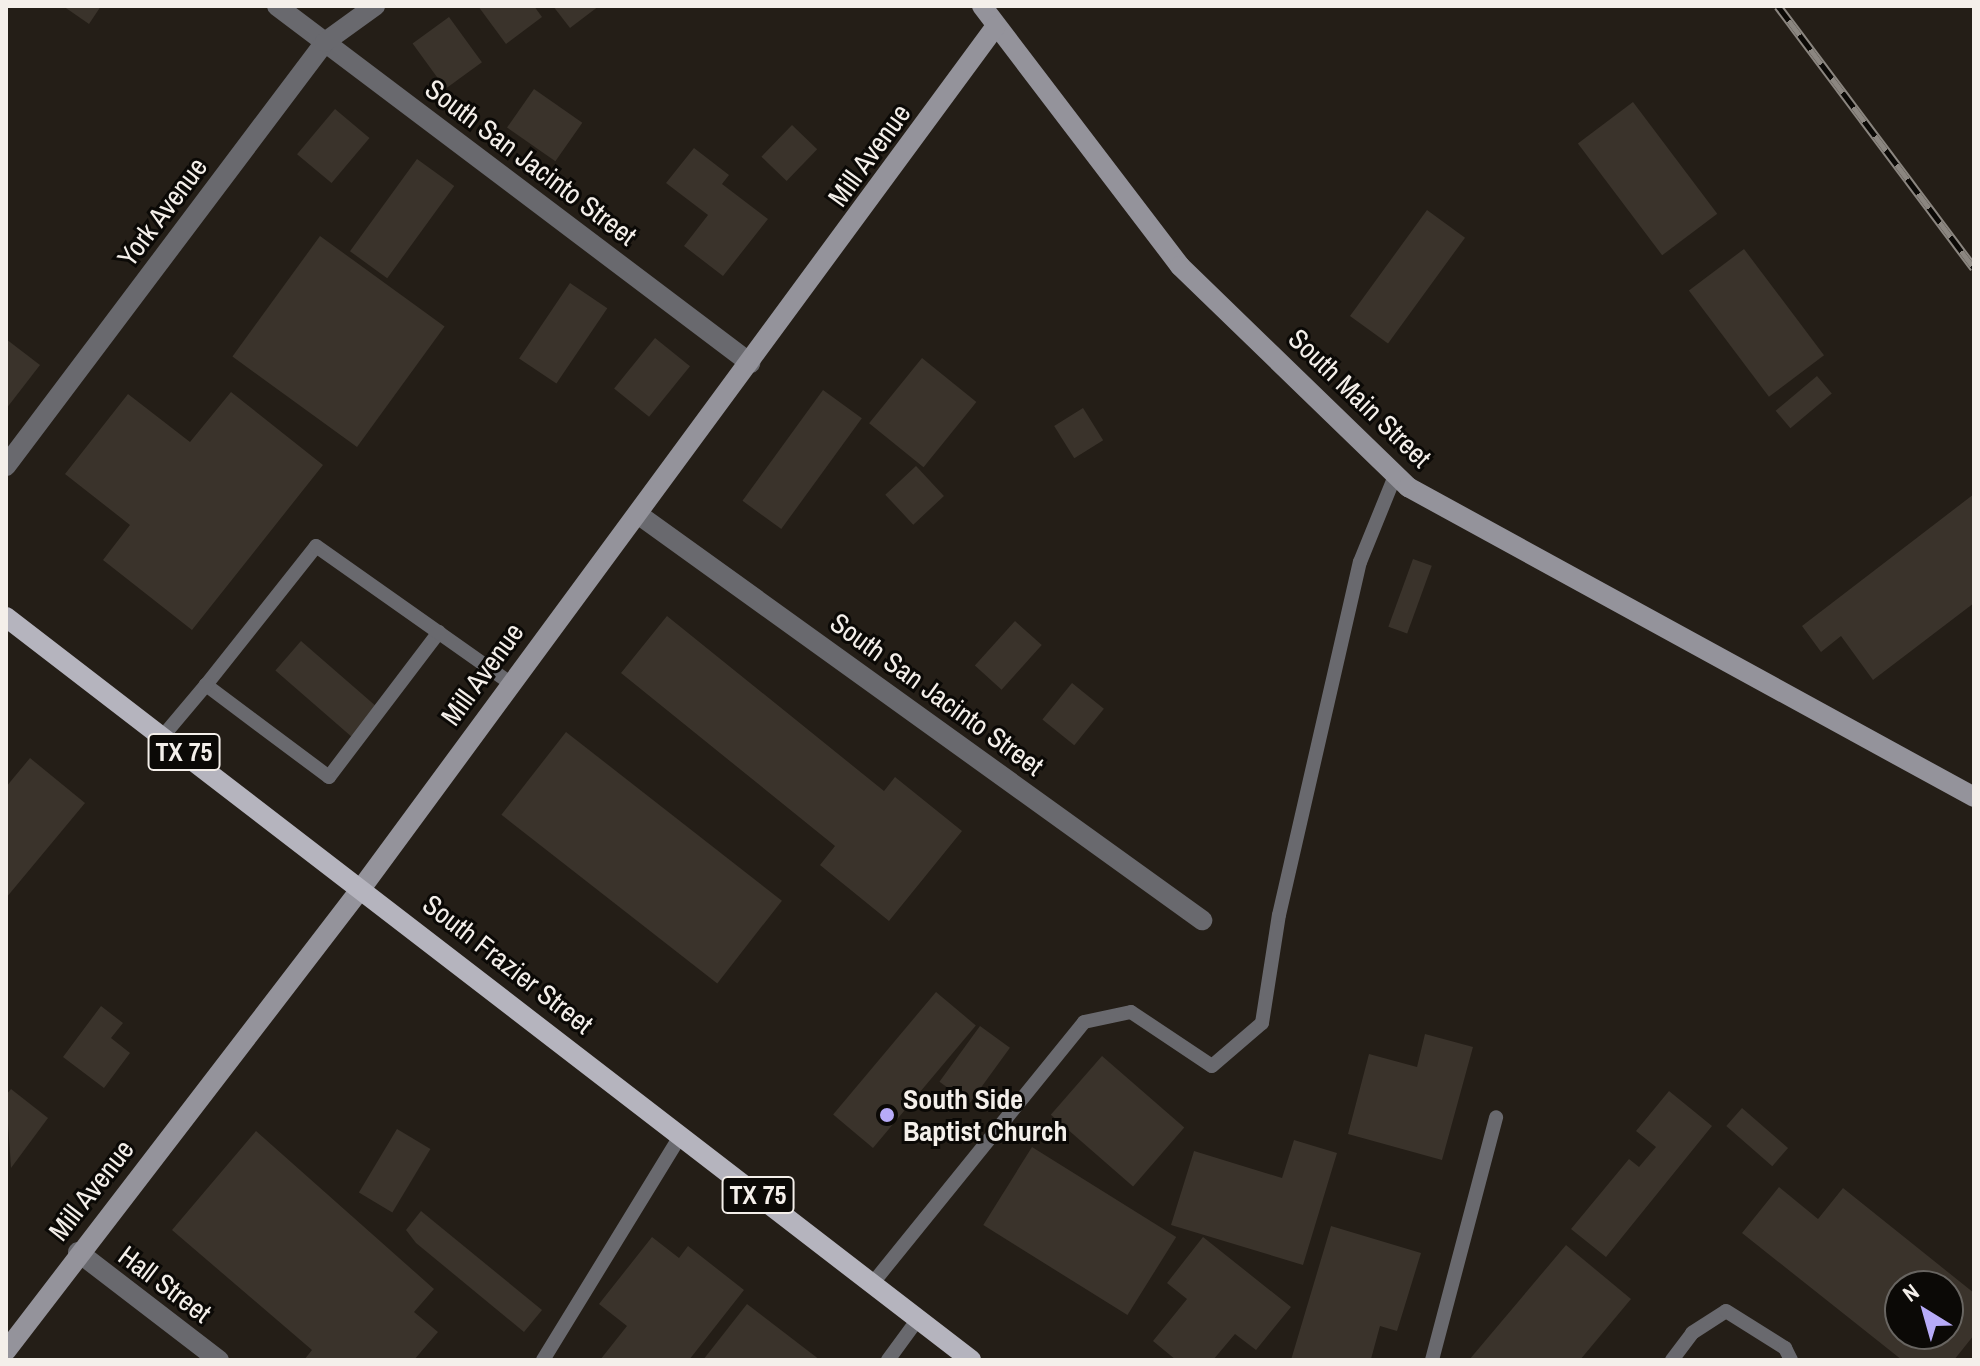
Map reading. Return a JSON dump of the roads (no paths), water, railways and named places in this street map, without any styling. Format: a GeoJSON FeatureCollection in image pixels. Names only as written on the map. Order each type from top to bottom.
{"type":"FeatureCollection","features":[{"type":"Feature","properties":{"kind":"main road","name":"South Frazier Street"},"geometry":{"type":"LineString","coordinates":[[6,617],[363,886],[971,1360]]}},
{"type":"Feature","properties":{"kind":"street","name":"South San Jacinto Street"},"geometry":{"type":"LineString","coordinates":[[277,6],[750,363]]}},
{"type":"Feature","properties":{"kind":"street","name":"York Avenue"},"geometry":{"type":"LineString","coordinates":[[6,466],[325,42],[375,6]]}},
{"type":"Feature","properties":{"kind":"street","name":"South Main Street"},"geometry":{"type":"LineString","coordinates":[[982,6],[1180,266],[1395,476],[1974,797]]}},
{"type":"Feature","properties":{"kind":"street","name":"Mill Avenue"},"geometry":{"type":"LineString","coordinates":[[6,1351],[78,1252],[363,886],[509,682],[639,515],[996,26]]}},
{"type":"Feature","properties":{"kind":"street","name":"South San Jacinto Street"},"geometry":{"type":"LineString","coordinates":[[639,515],[1202,920]]}},
{"type":"Feature","properties":{"kind":"street","name":"Hall Street"},"geometry":{"type":"LineString","coordinates":[[78,1252],[219,1360]]}},
{"type":"Feature","properties":{"kind":"lane"},"geometry":{"type":"LineString","coordinates":[[872,1284],[1084,1022],[1131,1012],[1212,1066],[1262,1023],[1279,915],[1360,562],[1395,476]]}},
{"type":"Feature","properties":{"kind":"lane"},"geometry":{"type":"LineString","coordinates":[[163,736],[316,546],[509,682]]}},
{"type":"Feature","properties":{"kind":"lane"},"geometry":{"type":"LineString","coordinates":[[206,685],[329,777],[439,632]]}},
{"type":"Feature","properties":{"kind":"lane"},"geometry":{"type":"LineString","coordinates":[[1432,1360],[1496,1117]]}},
{"type":"Feature","properties":{"kind":"lane"},"geometry":{"type":"LineString","coordinates":[[543,1360],[680,1136]]}},
{"type":"Feature","properties":{"kind":"lane"},"geometry":{"type":"LineString","coordinates":[[1672,1360],[1692,1333],[1726,1311],[1785,1348],[1791,1360]]}},
{"type":"Feature","properties":{"kind":"lane"},"geometry":{"type":"LineString","coordinates":[[888,1360],[918,1319]]}},
{"type":"Feature","properties":{"kind":"railway"},"geometry":{"type":"LineString","coordinates":[[1778,6],[1974,268]]}},
{"type":"Feature","properties":{"kind":"place","name":"South Side Baptist Church"},"geometry":{"type":"Point","coordinates":[887,1115]}}]}
